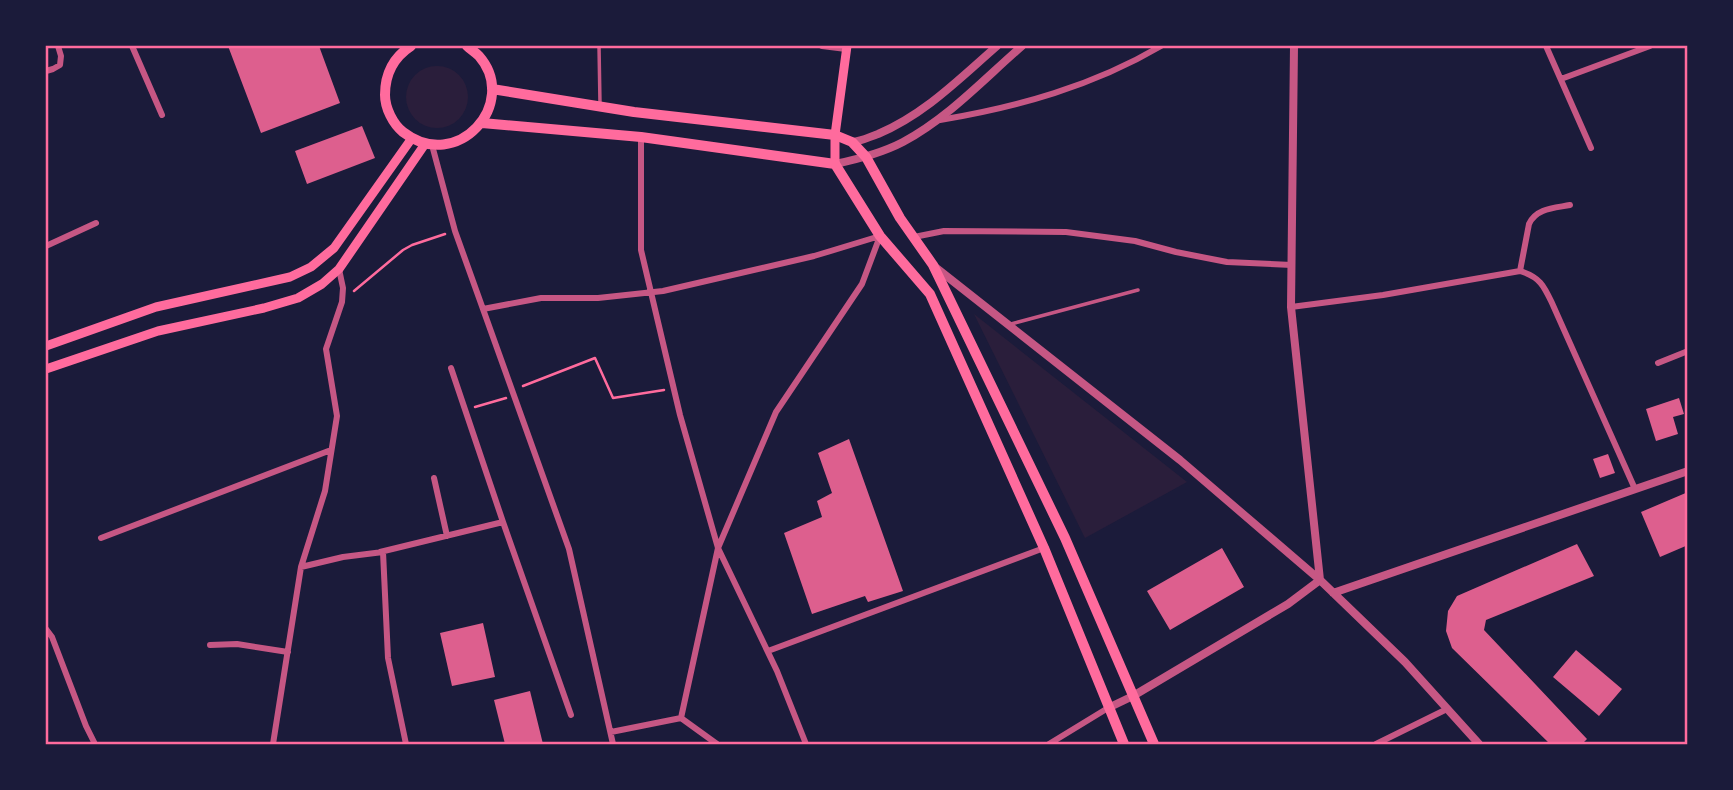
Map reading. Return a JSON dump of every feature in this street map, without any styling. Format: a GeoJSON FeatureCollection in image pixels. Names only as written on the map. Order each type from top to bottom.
{"type":"FeatureCollection","features":[{"type":"Feature","properties":{"kind":"main road"},"geometry":{"type":"LineString","coordinates":[[411,46],[401,52],[391,66],[385,82],[385,99],[390,115],[399,129],[412,138],[429,144],[447,145],[472,133],[482,123],[489,107],[492,89],[488,72],[480,57],[467,46]]}},
{"type":"Feature","properties":{"kind":"main road"},"geometry":{"type":"LineString","coordinates":[[847,47],[835,135],[835,164],[880,236],[930,294],[1044,548],[1124,744]]}},
{"type":"Feature","properties":{"kind":"main road"},"geometry":{"type":"LineString","coordinates":[[492,89],[600,106],[835,135],[852,142],[866,157],[900,219],[933,265],[1065,538],[1154,744]]}},
{"type":"Feature","properties":{"kind":"main road"},"geometry":{"type":"LineString","coordinates":[[482,123],[641,137],[835,164]]}},
{"type":"Feature","properties":{"kind":"main road"},"geometry":{"type":"LineString","coordinates":[[46,346],[156,307],[290,277],[311,267],[334,248],[412,138]]}},
{"type":"Feature","properties":{"kind":"main road"},"geometry":{"type":"LineString","coordinates":[[46,369],[158,331],[298,298],[322,284],[340,269],[429,144]]}},
{"type":"Feature","properties":{"kind":"street"},"geometry":{"type":"LineString","coordinates":[[46,71],[60,65],[58,46]]}},
{"type":"Feature","properties":{"kind":"street"},"geometry":{"type":"LineString","coordinates":[[132,46],[162,114]]}},
{"type":"Feature","properties":{"kind":"street"},"geometry":{"type":"LineString","coordinates":[[821,46],[847,47]]}},
{"type":"Feature","properties":{"kind":"street"},"geometry":{"type":"LineString","coordinates":[[852,142],[894,127],[928,106],[997,46]]}},
{"type":"Feature","properties":{"kind":"street"},"geometry":{"type":"LineString","coordinates":[[835,164],[866,157],[902,142],[938,120],[1022,46]]}},
{"type":"Feature","properties":{"kind":"street"},"geometry":{"type":"LineString","coordinates":[[938,120],[987,112],[1091,81],[1161,46]]}},
{"type":"Feature","properties":{"kind":"street"},"geometry":{"type":"LineString","coordinates":[[1294,46],[1291,307],[1320,580]]}},
{"type":"Feature","properties":{"kind":"street"},"geometry":{"type":"LineString","coordinates":[[1546,46],[1591,148]]}},
{"type":"Feature","properties":{"kind":"street"},"geometry":{"type":"LineString","coordinates":[[1561,79],[1650,46]]}},
{"type":"Feature","properties":{"kind":"street"},"geometry":{"type":"LineString","coordinates":[[641,137],[641,250],[674,389],[718,548],[777,671],[806,744]]}},
{"type":"Feature","properties":{"kind":"street"},"geometry":{"type":"LineString","coordinates":[[429,144],[455,231],[569,549],[613,744]]}},
{"type":"Feature","properties":{"kind":"street"},"geometry":{"type":"LineString","coordinates":[[1520,271],[1532,218],[1542,211],[1570,205]]}},
{"type":"Feature","properties":{"kind":"street"},"geometry":{"type":"LineString","coordinates":[[46,246],[96,223]]}},
{"type":"Feature","properties":{"kind":"street"},"geometry":{"type":"LineString","coordinates":[[914,237],[944,231],[1066,232],[1135,241],[1227,262],[1292,265]]}},
{"type":"Feature","properties":{"kind":"street"},"geometry":{"type":"LineString","coordinates":[[483,309],[541,298],[598,298],[663,291],[814,257],[880,236]]}},
{"type":"Feature","properties":{"kind":"street"},"geometry":{"type":"LineString","coordinates":[[681,718],[718,548],[776,412],[862,284],[880,236]]}},
{"type":"Feature","properties":{"kind":"street"},"geometry":{"type":"LineString","coordinates":[[933,265],[1180,460],[1320,580],[1405,662],[1479,744]]}},
{"type":"Feature","properties":{"kind":"street"},"geometry":{"type":"LineString","coordinates":[[273,744],[301,567],[325,491],[337,410],[326,349],[342,302],[340,269]]}},
{"type":"Feature","properties":{"kind":"street"},"geometry":{"type":"LineString","coordinates":[[1291,307],[1383,295],[1520,271],[1531,274],[1543,284],[1635,489]]}},
{"type":"Feature","properties":{"kind":"street"},"geometry":{"type":"LineString","coordinates":[[1658,362],[1688,351]]}},
{"type":"Feature","properties":{"kind":"street"},"geometry":{"type":"LineString","coordinates":[[451,368],[570,715]]}},
{"type":"Feature","properties":{"kind":"street"},"geometry":{"type":"LineString","coordinates":[[102,538],[331,450]]}},
{"type":"Feature","properties":{"kind":"street"},"geometry":{"type":"LineString","coordinates":[[1333,593],[1688,471]]}},
{"type":"Feature","properties":{"kind":"street"},"geometry":{"type":"LineString","coordinates":[[434,478],[447,536]]}},
{"type":"Feature","properties":{"kind":"street"},"geometry":{"type":"LineString","coordinates":[[301,567],[380,552],[503,522]]}},
{"type":"Feature","properties":{"kind":"street"},"geometry":{"type":"LineString","coordinates":[[768,651],[1044,548]]}},
{"type":"Feature","properties":{"kind":"street"},"geometry":{"type":"LineString","coordinates":[[380,552],[384,554],[388,658],[406,744]]}},
{"type":"Feature","properties":{"kind":"street"},"geometry":{"type":"LineString","coordinates":[[1049,744],[1288,604],[1320,580]]}},
{"type":"Feature","properties":{"kind":"street"},"geometry":{"type":"LineString","coordinates":[[46,629],[96,744]]}},
{"type":"Feature","properties":{"kind":"street"},"geometry":{"type":"LineString","coordinates":[[210,645],[237,644],[288,652]]}},
{"type":"Feature","properties":{"kind":"street"},"geometry":{"type":"LineString","coordinates":[[1376,744],[1447,709]]}},
{"type":"Feature","properties":{"kind":"street"},"geometry":{"type":"LineString","coordinates":[[611,732],[681,718],[717,744]]}},
{"type":"Feature","properties":{"kind":"lane"},"geometry":{"type":"LineString","coordinates":[[599,46],[600,106]]}},
{"type":"Feature","properties":{"kind":"lane"},"geometry":{"type":"LineString","coordinates":[[1009,325],[1138,290]]}},
{"type":"Feature","properties":{"kind":"path"},"geometry":{"type":"LineString","coordinates":[[342,302],[403,250],[455,231]]}},
{"type":"Feature","properties":{"kind":"path"},"geometry":{"type":"LineString","coordinates":[[465,410],[595,359],[613,398],[674,389]]}},
{"type":"Feature","properties":{"kind":"shaded area"},"geometry":{"type":"Polygon","coordinates":[[[437,66],[459,75],[468,97],[459,119],[437,128],[415,119],[406,97],[415,75],[437,66]]]}},
{"type":"Feature","properties":{"kind":"shaded area"},"geometry":{"type":"Polygon","coordinates":[[[974,314],[1187,482],[1085,538],[974,314]]]}},
{"type":"Feature","properties":{"kind":"building"},"geometry":{"type":"Polygon","coordinates":[[[228,46],[319,46],[340,103],[261,133],[228,46]]]}},
{"type":"Feature","properties":{"kind":"building"},"geometry":{"type":"Polygon","coordinates":[[[362,126],[375,158],[307,184],[295,151],[362,126]]]}},
{"type":"Feature","properties":{"kind":"building"},"geometry":{"type":"Polygon","coordinates":[[[1679,398],[1684,414],[1673,417],[1678,434],[1656,441],[1646,409],[1679,398]]]}},
{"type":"Feature","properties":{"kind":"building"},"geometry":{"type":"Polygon","coordinates":[[[849,439],[903,591],[868,602],[865,596],[812,614],[784,533],[822,517],[817,501],[832,493],[818,453],[849,439]]]}},
{"type":"Feature","properties":{"kind":"building"},"geometry":{"type":"Polygon","coordinates":[[[1608,454],[1615,473],[1600,478],[1593,459],[1608,454]]]}},
{"type":"Feature","properties":{"kind":"building"},"geometry":{"type":"Polygon","coordinates":[[[1688,492],[1688,545],[1660,557],[1641,512],[1688,492]]]}},
{"type":"Feature","properties":{"kind":"building"},"geometry":{"type":"Polygon","coordinates":[[[1577,544],[1594,576],[1486,620],[1484,630],[1587,739],[1582,744],[1550,744],[1452,648],[1446,631],[1448,611],[1457,596],[1577,544]]]}},
{"type":"Feature","properties":{"kind":"building"},"geometry":{"type":"Polygon","coordinates":[[[1222,548],[1244,587],[1170,630],[1147,591],[1222,548]]]}},
{"type":"Feature","properties":{"kind":"building"},"geometry":{"type":"Polygon","coordinates":[[[483,623],[495,677],[452,686],[440,633],[483,623]]]}},
{"type":"Feature","properties":{"kind":"building"},"geometry":{"type":"Polygon","coordinates":[[[1576,650],[1622,689],[1599,716],[1553,677],[1576,650]]]}},
{"type":"Feature","properties":{"kind":"building"},"geometry":{"type":"Polygon","coordinates":[[[530,691],[543,744],[505,744],[494,700],[530,691]]]}}]}
